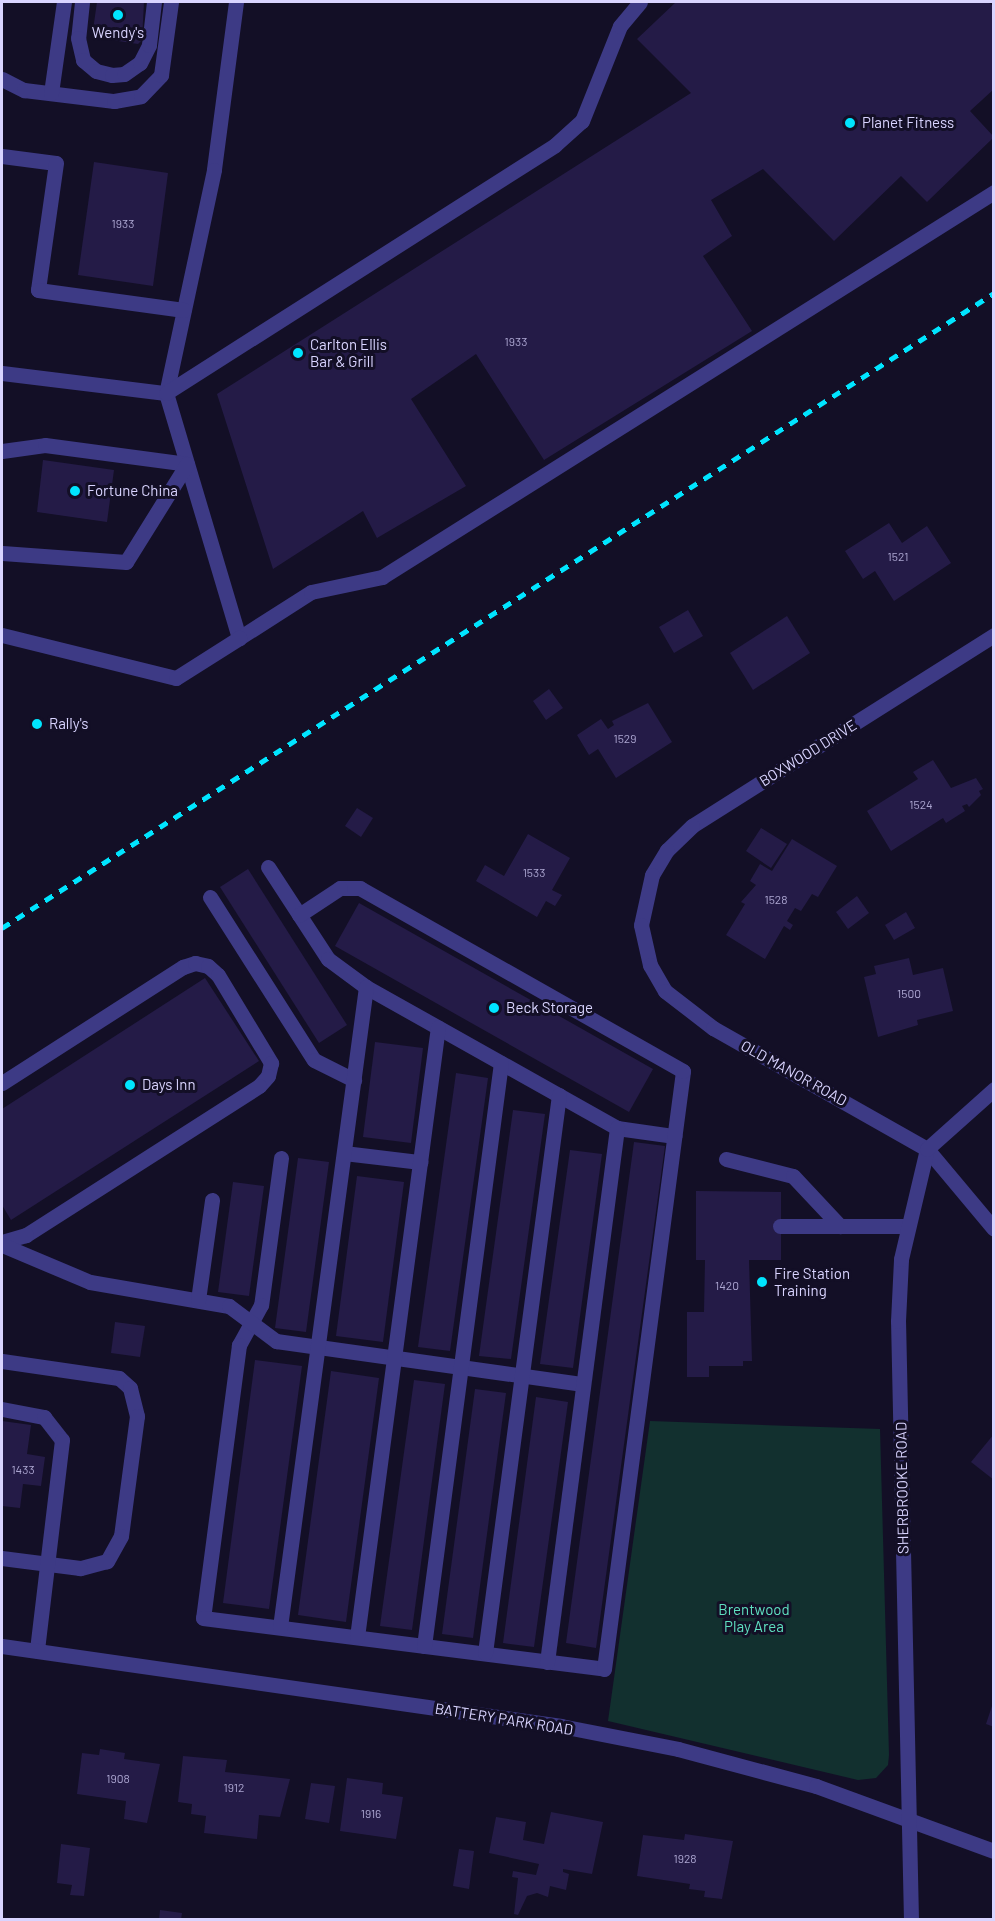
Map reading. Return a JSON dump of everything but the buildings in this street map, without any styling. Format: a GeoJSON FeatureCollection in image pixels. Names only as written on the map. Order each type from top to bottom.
{"type":"FeatureCollection","features":[{"type":"Feature","properties":{"kind":"street"},"geometry":{"type":"LineString","coordinates":[[51,93],[64,2]]}},
{"type":"Feature","properties":{"kind":"street"},"geometry":{"type":"LineString","coordinates":[[82,2],[78,38],[83,60],[96,71],[112,75],[124,74],[140,63],[149,45],[154,2]]}},
{"type":"Feature","properties":{"kind":"street"},"geometry":{"type":"LineString","coordinates":[[2,79],[24,90],[128,101],[147,92],[161,75],[171,2]]}},
{"type":"Feature","properties":{"kind":"street"},"geometry":{"type":"LineString","coordinates":[[236,2],[214,170],[166,393],[239,638]]}},
{"type":"Feature","properties":{"kind":"street"},"geometry":{"type":"LineString","coordinates":[[2,373],[166,393],[555,145],[582,121],[620,26],[640,2]]}},
{"type":"Feature","properties":{"kind":"street"},"geometry":{"type":"LineString","coordinates":[[2,156],[56,163],[38,290],[184,310]]}},
{"type":"Feature","properties":{"kind":"street"},"geometry":{"type":"LineString","coordinates":[[2,635],[176,678],[311,592],[382,577],[993,192]]}},
{"type":"Feature","properties":{"kind":"street"},"geometry":{"type":"LineString","coordinates":[[2,451],[45,445],[187,464]]}},
{"type":"Feature","properties":{"kind":"street"},"geometry":{"type":"LineString","coordinates":[[2,553],[126,562],[187,464]]}},
{"type":"Feature","properties":{"kind":"street","name":"BOXWOOD DRIVE"},"geometry":{"type":"LineString","coordinates":[[646,893],[667,850],[692,826],[993,635]]}},
{"type":"Feature","properties":{"kind":"street"},"geometry":{"type":"LineString","coordinates":[[268,867],[328,959],[366,987],[617,1128],[674,1136]]}},
{"type":"Feature","properties":{"kind":"street"},"geometry":{"type":"LineString","coordinates":[[281,1158],[261,1305],[239,1345],[203,1618],[604,1669],[683,1071],[360,888],[340,888],[299,915]]}},
{"type":"Feature","properties":{"kind":"street","name":"OLD MANOR ROAD"},"geometry":{"type":"LineString","coordinates":[[646,893],[642,940],[650,965],[665,991],[713,1028],[927,1149],[993,1229]]}},
{"type":"Feature","properties":{"kind":"street"},"geometry":{"type":"LineString","coordinates":[[210,897],[314,1060],[354,1080]]}},
{"type":"Feature","properties":{"kind":"street"},"geometry":{"type":"LineString","coordinates":[[2,1083],[183,967],[195,963],[208,966],[218,975],[271,1063],[268,1076],[259,1086],[26,1235],[2,1244]]}},
{"type":"Feature","properties":{"kind":"street"},"geometry":{"type":"LineString","coordinates":[[280,1628],[366,987]]}},
{"type":"Feature","properties":{"kind":"street"},"geometry":{"type":"LineString","coordinates":[[357,1637],[438,1027]]}},
{"type":"Feature","properties":{"kind":"street"},"geometry":{"type":"LineString","coordinates":[[424,1646],[501,1063]]}},
{"type":"Feature","properties":{"kind":"street"},"geometry":{"type":"LineString","coordinates":[[927,1149],[993,1089]]}},
{"type":"Feature","properties":{"kind":"street"},"geometry":{"type":"LineString","coordinates":[[485,1653],[559,1095]]}},
{"type":"Feature","properties":{"kind":"street"},"geometry":{"type":"LineString","coordinates":[[547,1662],[617,1128]]}},
{"type":"Feature","properties":{"kind":"street","name":"SHERBROOKE ROAD"},"geometry":{"type":"LineString","coordinates":[[910,1920],[898,1321],[907,1226],[927,1149]]}},
{"type":"Feature","properties":{"kind":"street"},"geometry":{"type":"LineString","coordinates":[[344,1153],[420,1162]]}},
{"type":"Feature","properties":{"kind":"street"},"geometry":{"type":"LineString","coordinates":[[726,1159],[793,1176],[840,1226]]}},
{"type":"Feature","properties":{"kind":"street"},"geometry":{"type":"LineString","coordinates":[[198,1300],[212,1200]]}},
{"type":"Feature","properties":{"kind":"street"},"geometry":{"type":"LineString","coordinates":[[780,1226],[907,1226]]}},
{"type":"Feature","properties":{"kind":"street"},"geometry":{"type":"LineString","coordinates":[[2,1244],[90,1282],[229,1306],[276,1341],[584,1384]]}},
{"type":"Feature","properties":{"kind":"street"},"geometry":{"type":"LineString","coordinates":[[2,1360],[105,1374],[119,1378],[136,1401],[117,1550],[94,1567],[2,1558]]}},
{"type":"Feature","properties":{"kind":"street"},"geometry":{"type":"LineString","coordinates":[[2,1408],[44,1417],[62,1440],[36,1651]]}},
{"type":"Feature","properties":{"kind":"street","name":"BATTERY PARK ROAD"},"geometry":{"type":"LineString","coordinates":[[2,1646],[561,1726],[678,1749],[816,1786],[907,1817],[993,1851]]}},
{"type":"Feature","properties":{"kind":"green space","name":"Brentwood Play Area"},"geometry":{"type":"Polygon","coordinates":[[[650,1421],[880,1429],[889,1755],[888,1765],[876,1778],[858,1780],[608,1721],[650,1421]]]}},
{"type":"Feature","properties":{"kind":"railway"},"geometry":{"type":"LineString","coordinates":[[2,928],[994,293]]}},
{"type":"Feature","properties":{"kind":"place","name":"Wendy's"},"geometry":{"type":"Point","coordinates":[118,15]}},
{"type":"Feature","properties":{"kind":"place","name":"Planet Fitness"},"geometry":{"type":"Point","coordinates":[850,123]}},
{"type":"Feature","properties":{"kind":"place","name":"Carlton Ellis Bar & Grill"},"geometry":{"type":"Point","coordinates":[298,353]}},
{"type":"Feature","properties":{"kind":"place","name":"Fortune China"},"geometry":{"type":"Point","coordinates":[75,491]}},
{"type":"Feature","properties":{"kind":"place","name":"Rally's"},"geometry":{"type":"Point","coordinates":[37,724]}},
{"type":"Feature","properties":{"kind":"place","name":"Beck Storage"},"geometry":{"type":"Point","coordinates":[494,1008]}},
{"type":"Feature","properties":{"kind":"place","name":"Days Inn"},"geometry":{"type":"Point","coordinates":[130,1085]}},
{"type":"Feature","properties":{"kind":"place","name":"Fire Station Training"},"geometry":{"type":"Point","coordinates":[762,1282]}}]}
